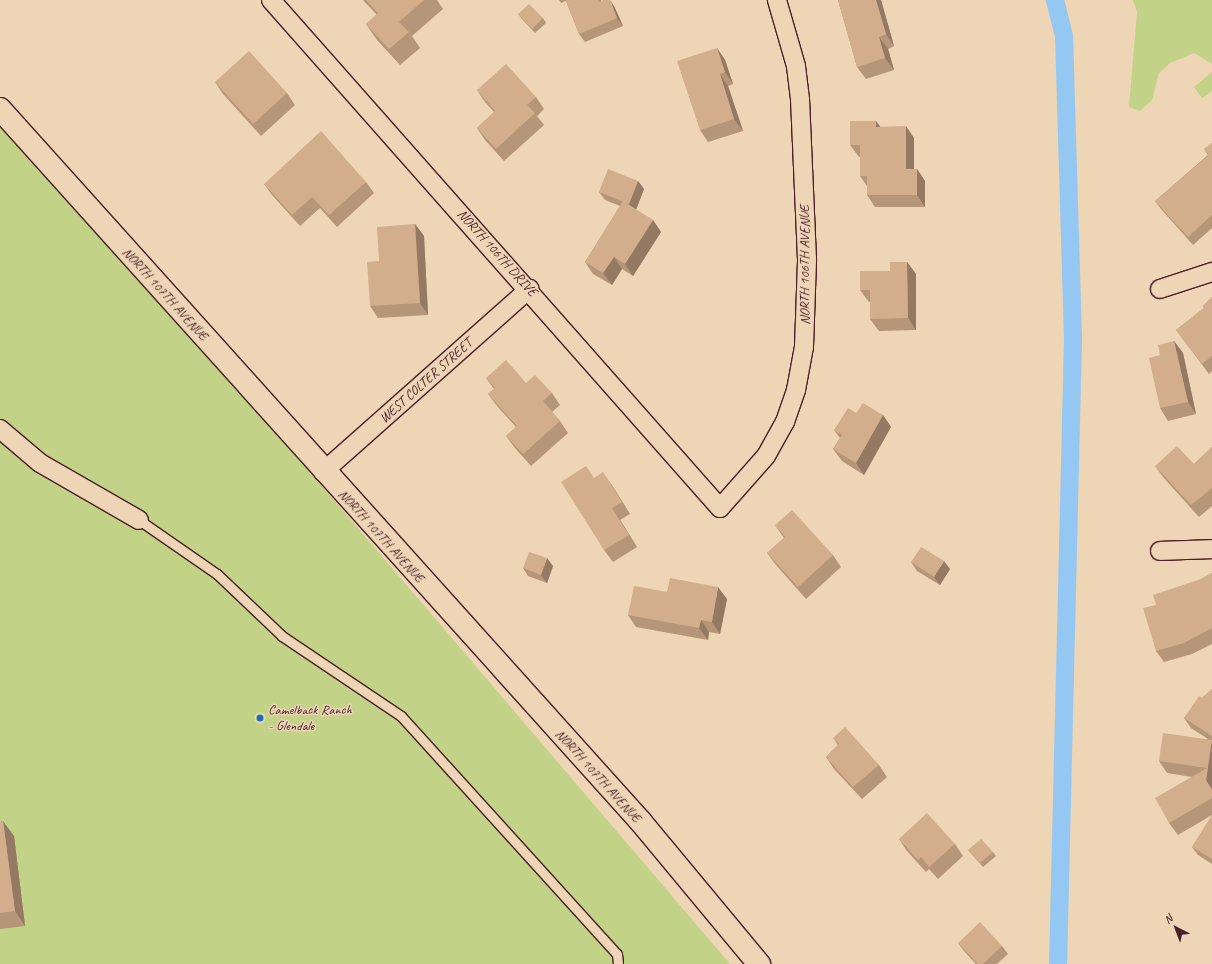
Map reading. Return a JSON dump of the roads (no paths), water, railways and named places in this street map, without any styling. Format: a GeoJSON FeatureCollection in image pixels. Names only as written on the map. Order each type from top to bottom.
{"type":"FeatureCollection","features":[{"type":"Feature","properties":{"kind":"street","name":"NORTH 106TH DRIVE"},"geometry":{"type":"LineString","coordinates":[[271,0],[529,289],[720,508]]}},
{"type":"Feature","properties":{"kind":"street","name":"NORTH 106TH AVENUE"},"geometry":{"type":"LineString","coordinates":[[720,508],[766,456],[785,422],[796,390],[804,347],[807,259],[800,99],[796,66],[777,0]]}},
{"type":"Feature","properties":{"kind":"street","name":"NORTH 107TH AVENUE"},"geometry":{"type":"LineString","coordinates":[[0,109],[323,472],[641,822],[759,964]]}},
{"type":"Feature","properties":{"kind":"street"},"geometry":{"type":"LineString","coordinates":[[1160,289],[1212,272]]}},
{"type":"Feature","properties":{"kind":"street","name":"WEST COLTER STREET"},"geometry":{"type":"LineString","coordinates":[[323,472],[529,289]]}},
{"type":"Feature","properties":{"kind":"street"},"geometry":{"type":"LineString","coordinates":[[0,429],[40,463],[139,520]]}},
{"type":"Feature","properties":{"kind":"street"},"geometry":{"type":"LineString","coordinates":[[1160,551],[1212,549]]}},
{"type":"Feature","properties":{"kind":"lane"},"geometry":{"type":"LineString","coordinates":[[139,520],[217,574],[282,636],[401,716],[617,954],[618,964]]}},
{"type":"Feature","properties":{"kind":"waterway"},"geometry":{"type":"LineString","coordinates":[[1055,0],[1064,35],[1073,339],[1058,964]]}},
{"type":"Feature","properties":{"kind":"place","name":"Camelback Ranch - Glendale"},"geometry":{"type":"Point","coordinates":[260,718]}}]}
